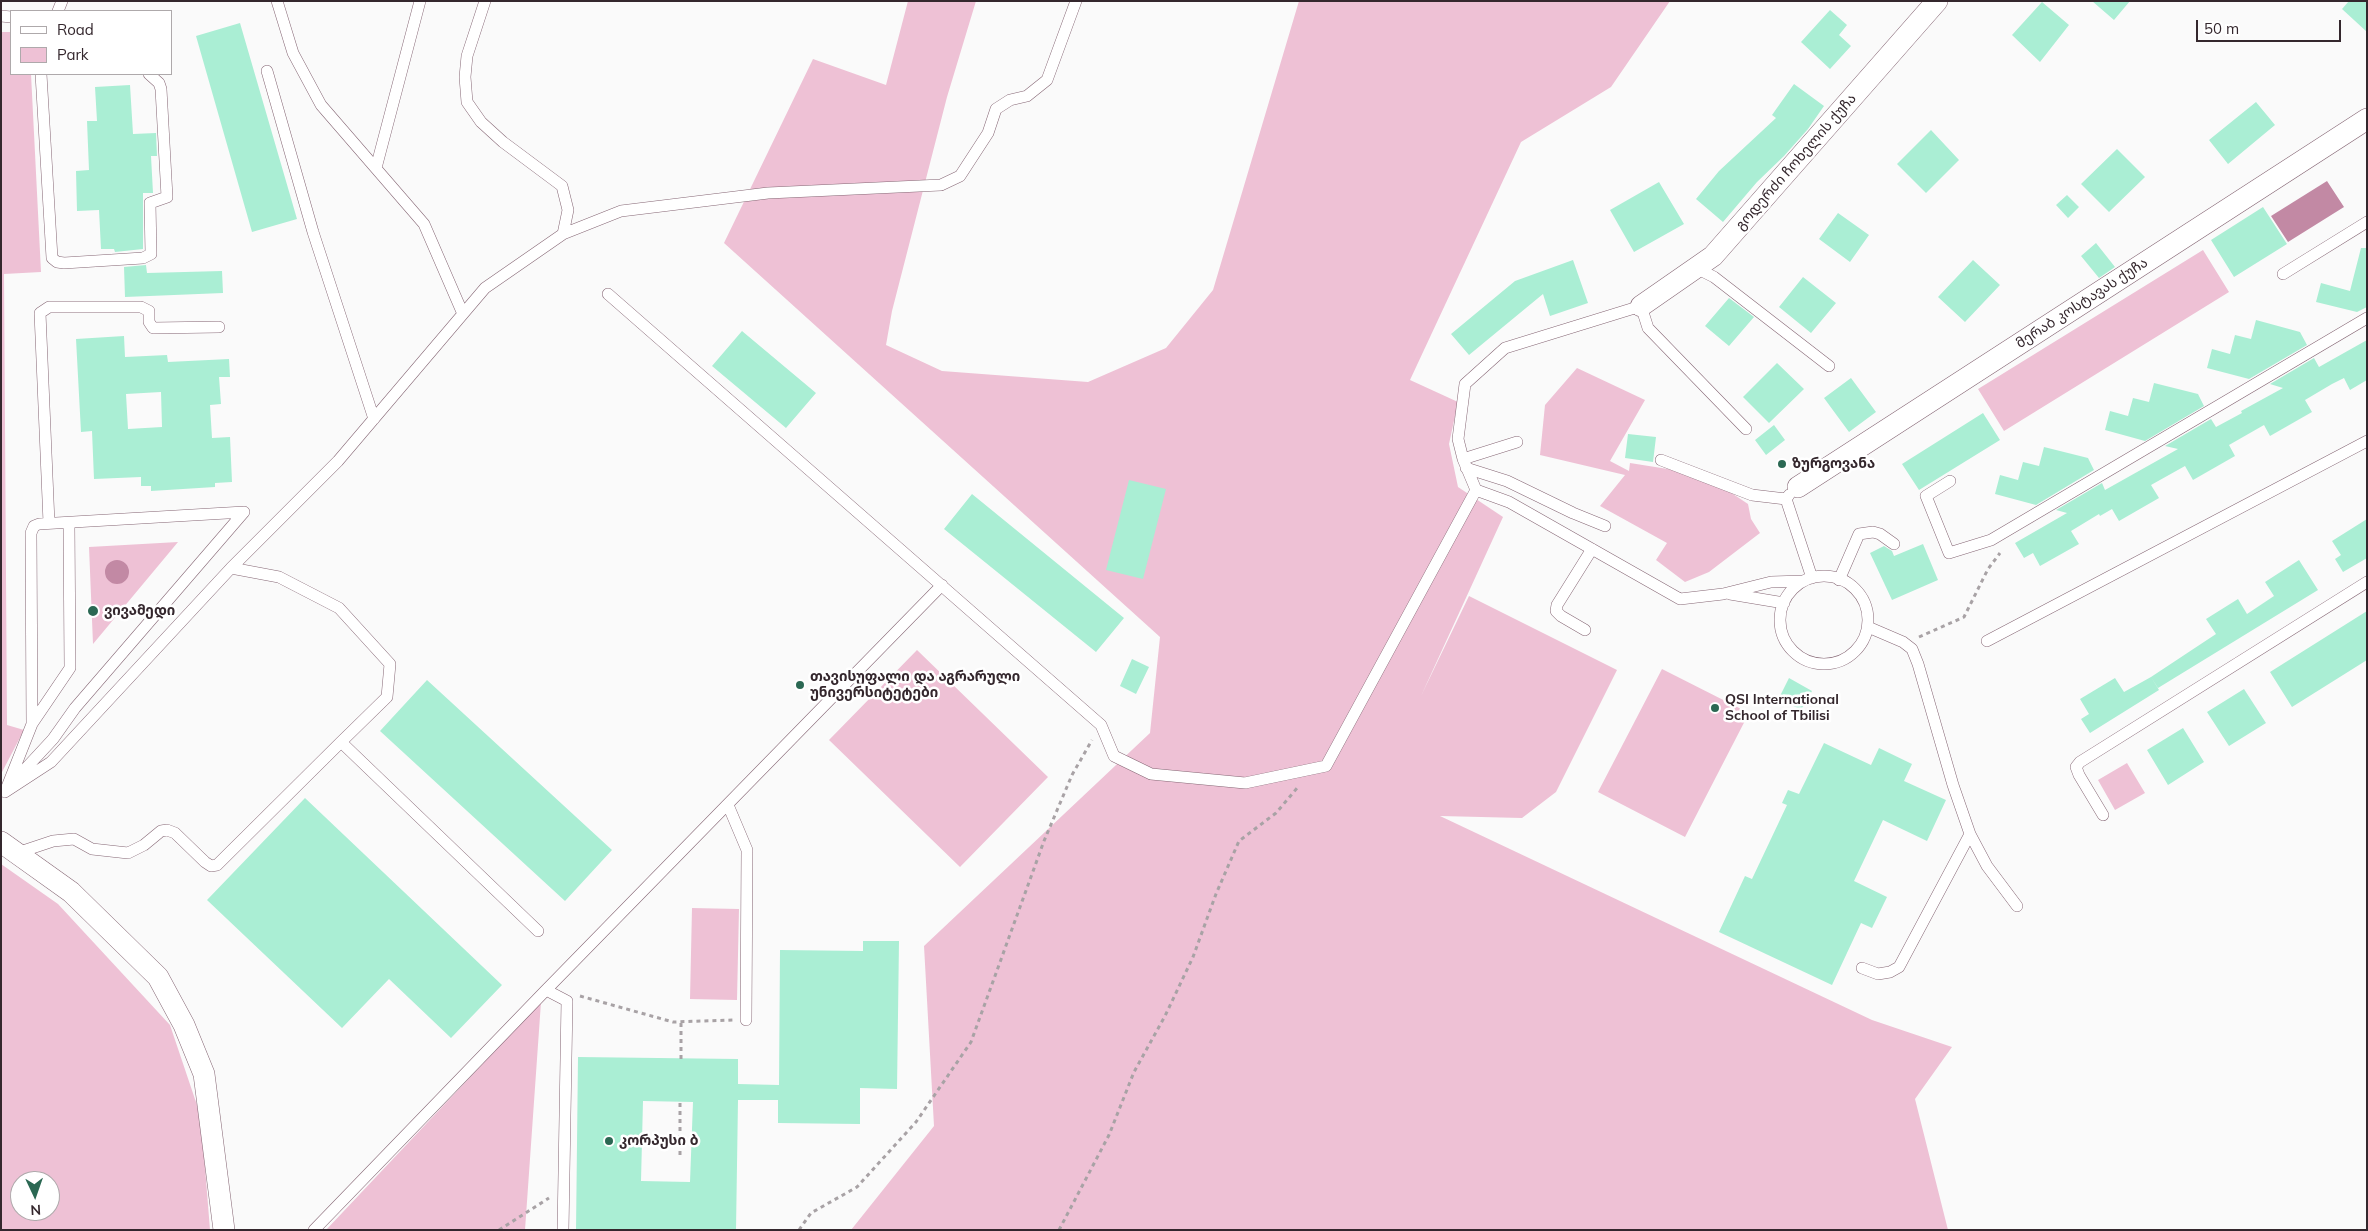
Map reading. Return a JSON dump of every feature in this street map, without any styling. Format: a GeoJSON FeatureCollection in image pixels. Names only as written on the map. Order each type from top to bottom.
{"type":"FeatureCollection","features":[{"type":"Feature","properties":{"kind":"street","name":"გოდერძი ჩოხელის ქუჩა"},"geometry":{"type":"LineString","coordinates":[[1641,306],[1713,256],[1937,1]]}},
{"type":"Feature","properties":{"kind":"street","name":"მერაბ კოსტავას ქუჩა"},"geometry":{"type":"LineString","coordinates":[[1792,493],[2367,119]]}},
{"type":"Feature","properties":{"kind":"street"},"geometry":{"type":"LineString","coordinates":[[9,847],[71,892],[158,977],[184,1025],[204,1074],[224,1230]]}},
{"type":"Feature","properties":{"kind":"lane"},"geometry":{"type":"LineString","coordinates":[[277,1],[293,53],[311,89],[321,105],[424,224],[464,314]]}},
{"type":"Feature","properties":{"kind":"lane"},"geometry":{"type":"LineString","coordinates":[[376,168],[420,1]]}},
{"type":"Feature","properties":{"kind":"lane"},"geometry":{"type":"LineString","coordinates":[[485,1],[467,56],[465,77],[467,102],[481,122],[503,142],[562,186],[568,210],[563,234]]}},
{"type":"Feature","properties":{"kind":"lane"},"geometry":{"type":"LineString","coordinates":[[3,794],[51,762],[231,568],[338,461],[485,288],[563,234],[621,211],[768,193],[941,184],[960,176],[988,134],[996,109],[1010,100],[1027,96],[1047,80],[1076,1]]}},
{"type":"Feature","properties":{"kind":"lane"},"geometry":{"type":"LineString","coordinates":[[267,71],[313,232],[374,419]]}},
{"type":"Feature","properties":{"kind":"lane"},"geometry":{"type":"LineString","coordinates":[[41,75],[52,258],[57,262],[143,258],[151,254],[150,203],[167,197],[162,89],[159,83],[150,75]]}},
{"type":"Feature","properties":{"kind":"lane"},"geometry":{"type":"LineString","coordinates":[[2284,274],[2367,222]]}},
{"type":"Feature","properties":{"kind":"lane"},"geometry":{"type":"LineString","coordinates":[[1696,268],[1714,277],[1829,366]]}},
{"type":"Feature","properties":{"kind":"lane"},"geometry":{"type":"LineString","coordinates":[[608,294],[1101,725],[1114,756],[1150,774],[1245,783],[1326,766],[1476,490]]}},
{"type":"Feature","properties":{"kind":"lane"},"geometry":{"type":"LineString","coordinates":[[1746,428],[1648,328],[1641,306],[1505,348],[1465,384],[1458,439],[1476,490],[1509,502],[1680,599],[1723,594],[1771,582],[1808,580],[1829,576],[1846,582],[1860,594],[1867,610],[1868,627],[1864,640],[1856,651],[1845,659],[1832,664],[1818,664],[1805,660],[1794,653],[1786,642],[1781,629],[1780,616],[1788,594],[1808,580]]}},
{"type":"Feature","properties":{"kind":"lane"},"geometry":{"type":"LineString","coordinates":[[49,523],[38,318],[44,309],[49,307],[141,307],[149,311],[153,328],[219,327]]}},
{"type":"Feature","properties":{"kind":"lane"},"geometry":{"type":"LineString","coordinates":[[1950,481],[1926,496],[1948,553],[1992,540],[2367,318]]}},
{"type":"Feature","properties":{"kind":"lane"},"geometry":{"type":"LineString","coordinates":[[1465,463],[1517,442]]}},
{"type":"Feature","properties":{"kind":"lane"},"geometry":{"type":"LineString","coordinates":[[1987,641],[2367,442]]}},
{"type":"Feature","properties":{"kind":"lane"},"geometry":{"type":"LineString","coordinates":[[1661,460],[1752,495],[1792,493],[1808,580]]}},
{"type":"Feature","properties":{"kind":"lane"},"geometry":{"type":"LineString","coordinates":[[1465,463],[1605,526]]}},
{"type":"Feature","properties":{"kind":"lane"},"geometry":{"type":"LineString","coordinates":[[3,794],[53,739],[76,708],[244,512],[49,523],[34,526],[31,533],[32,724]]}},
{"type":"Feature","properties":{"kind":"lane"},"geometry":{"type":"LineString","coordinates":[[3,794],[32,724],[70,668],[69,523]]}},
{"type":"Feature","properties":{"kind":"lane"},"geometry":{"type":"LineString","coordinates":[[1839,580],[1859,534],[1873,532],[1880,534],[1894,544]]}},
{"type":"Feature","properties":{"kind":"lane"},"geometry":{"type":"LineString","coordinates":[[1585,630],[1556,611],[1557,605],[1592,549]]}},
{"type":"Feature","properties":{"kind":"lane"},"geometry":{"type":"LineString","coordinates":[[9,847],[74,839],[92,849],[128,853],[144,845],[161,831],[167,830],[174,833],[205,862],[211,866],[217,865],[387,697],[390,664],[339,608],[279,577],[231,568]]}},
{"type":"Feature","properties":{"kind":"lane"},"geometry":{"type":"LineString","coordinates":[[2102,814],[2079,775],[2076,767],[2080,762],[2367,582]]}},
{"type":"Feature","properties":{"kind":"lane"},"geometry":{"type":"LineString","coordinates":[[314,1230],[942,585]]}},
{"type":"Feature","properties":{"kind":"lane"},"geometry":{"type":"LineString","coordinates":[[1723,594],[1784,603]]}},
{"type":"Feature","properties":{"kind":"lane"},"geometry":{"type":"LineString","coordinates":[[1868,627],[1903,642],[1912,649],[1953,785],[1970,834],[1986,866],[2017,906]]}},
{"type":"Feature","properties":{"kind":"lane"},"geometry":{"type":"LineString","coordinates":[[341,742],[538,931]]}},
{"type":"Feature","properties":{"kind":"lane"},"geometry":{"type":"LineString","coordinates":[[728,805],[747,850],[746,1020]]}},
{"type":"Feature","properties":{"kind":"lane"},"geometry":{"type":"LineString","coordinates":[[1862,968],[1878,974],[1890,972],[1899,967],[1970,834]]}},
{"type":"Feature","properties":{"kind":"lane"},"geometry":{"type":"LineString","coordinates":[[546,990],[567,1001],[563,1230]]}},
{"type":"Feature","properties":{"kind":"path"},"geometry":{"type":"LineString","coordinates":[[1912,649],[1920,634],[1964,617],[1988,569],[2003,548],[2010,529]]}},
{"type":"Feature","properties":{"kind":"path"},"geometry":{"type":"LineString","coordinates":[[799,1230],[811,1213],[857,1187],[916,1122],[971,1042],[1044,841],[1072,775],[1101,725]]}},
{"type":"Feature","properties":{"kind":"path"},"geometry":{"type":"LineString","coordinates":[[1059,1230],[1109,1135],[1134,1072],[1165,1016],[1193,957],[1216,894],[1239,841],[1276,813],[1301,783]]}},
{"type":"Feature","properties":{"kind":"path"},"geometry":{"type":"LineString","coordinates":[[546,990],[564,991],[673,1022],[746,1020]]}},
{"type":"Feature","properties":{"kind":"path"},"geometry":{"type":"LineString","coordinates":[[681,1021],[681,1059]]}},
{"type":"Feature","properties":{"kind":"path"},"geometry":{"type":"LineString","coordinates":[[680,1102],[680,1154]]}},
{"type":"Feature","properties":{"kind":"path"},"geometry":{"type":"LineString","coordinates":[[499,1230],[564,1188]]}},
{"type":"Feature","properties":{"kind":"green space"},"geometry":{"type":"Polygon","coordinates":[[[908,1],[976,1],[947,97],[892,311],[886,345],[942,371],[1088,382],[1166,348],[1213,290],[1299,1],[1670,1],[1611,87],[1521,142],[1410,380],[1458,402],[1449,444],[1458,487],[1503,517],[1421,696],[1469,596],[1617,670],[1556,792],[1522,818],[1440,816],[1872,1020],[1952,1047],[1915,1099],[1948,1230],[851,1230],[934,1126],[924,946],[1150,733],[1160,637],[724,243],[813,59],[886,85],[908,1]]]}},
{"type":"Feature","properties":{"kind":"green space"},"geometry":{"type":"Polygon","coordinates":[[[1,32],[10,32],[10,75],[31,75],[41,272],[4,274],[7,725],[24,730],[1,774],[1,32]]]}},
{"type":"Feature","properties":{"kind":"green space"},"geometry":{"type":"Polygon","coordinates":[[[2203,250],[2229,292],[2004,431],[1978,389],[2203,250]]]}},
{"type":"Feature","properties":{"kind":"green space"},"geometry":{"type":"Polygon","coordinates":[[[1577,368],[1645,400],[1610,461],[1629,471],[1630,463],[1674,470],[1721,486],[1748,504],[1751,519],[1760,533],[1709,572],[1685,582],[1656,560],[1667,543],[1600,506],[1625,475],[1540,455],[1545,405],[1577,368]]]}},
{"type":"Feature","properties":{"kind":"green space"},"geometry":{"type":"Polygon","coordinates":[[[178,542],[93,644],[89,547],[178,542]]]}},
{"type":"Feature","properties":{"kind":"green space"},"geometry":{"type":"Polygon","coordinates":[[[917,650],[1048,777],[960,867],[829,740],[917,650]]]}},
{"type":"Feature","properties":{"kind":"green space"},"geometry":{"type":"Polygon","coordinates":[[[1662,669],[1749,713],[1685,837],[1598,792],[1662,669]]]}},
{"type":"Feature","properties":{"kind":"green space"},"geometry":{"type":"Polygon","coordinates":[[[2127,763],[2145,793],[2115,810],[2098,780],[2127,763]]]}},
{"type":"Feature","properties":{"kind":"green space"},"geometry":{"type":"Polygon","coordinates":[[[1,864],[58,904],[170,1025],[201,1117],[210,1230],[1,1230],[1,864]]]}},
{"type":"Feature","properties":{"kind":"green space"},"geometry":{"type":"Polygon","coordinates":[[[692,908],[739,909],[737,1000],[690,999],[692,908]]]}},
{"type":"Feature","properties":{"kind":"green space"},"geometry":{"type":"Polygon","coordinates":[[[541,1002],[525,1230],[326,1230],[541,1002]]]}},
{"type":"Feature","properties":{"kind":"shaded area"},"geometry":{"type":"Polygon","coordinates":[[[2327,181],[2344,207],[2288,242],[2271,216],[2327,181]]]}},
{"type":"Feature","properties":{"kind":"shaded area"},"geometry":{"type":"Polygon","coordinates":[[[117,560],[122,561],[128,567],[128,577],[122,583],[117,584],[112,583],[106,577],[105,572],[106,567],[112,561],[117,560]]]}},
{"type":"Feature","properties":{"kind":"building"},"geometry":{"type":"Polygon","coordinates":[[[2092,1],[2130,1],[2114,20],[2092,1]]]}},
{"type":"Feature","properties":{"kind":"building"},"geometry":{"type":"Polygon","coordinates":[[[2349,1],[2367,1],[2367,32],[2342,9],[2349,1]]]}},
{"type":"Feature","properties":{"kind":"building"},"geometry":{"type":"Polygon","coordinates":[[[2042,2],[2069,25],[2040,62],[2012,35],[2042,2]]]}},
{"type":"Feature","properties":{"kind":"building"},"geometry":{"type":"Polygon","coordinates":[[[1830,10],[1847,25],[1839,35],[1851,46],[1830,69],[1801,42],[1830,10]]]}},
{"type":"Feature","properties":{"kind":"building"},"geometry":{"type":"Polygon","coordinates":[[[240,23],[297,219],[252,232],[196,36],[240,23]]]}},
{"type":"Feature","properties":{"kind":"building"},"geometry":{"type":"Polygon","coordinates":[[[1794,84],[1824,106],[1808,129],[1757,182],[1723,222],[1696,199],[1719,171],[1776,118],[1772,115],[1794,84]]]}},
{"type":"Feature","properties":{"kind":"building"},"geometry":{"type":"Polygon","coordinates":[[[130,85],[133,134],[156,133],[157,156],[151,156],[153,193],[143,193],[143,249],[115,252],[114,249],[101,249],[99,210],[77,211],[76,171],[89,170],[87,121],[97,121],[95,87],[130,85]]]}},
{"type":"Feature","properties":{"kind":"building"},"geometry":{"type":"Polygon","coordinates":[[[2256,102],[2275,125],[2228,164],[2209,140],[2256,102]]]}},
{"type":"Feature","properties":{"kind":"building"},"geometry":{"type":"Polygon","coordinates":[[[1931,130],[1959,160],[1926,193],[1897,164],[1931,130]]]}},
{"type":"Feature","properties":{"kind":"building"},"geometry":{"type":"Polygon","coordinates":[[[2117,149],[2145,177],[2109,212],[2081,184],[2117,149]]]}},
{"type":"Feature","properties":{"kind":"building"},"geometry":{"type":"Polygon","coordinates":[[[1659,182],[1684,224],[1634,252],[1610,210],[1659,182]]]}},
{"type":"Feature","properties":{"kind":"building"},"geometry":{"type":"Polygon","coordinates":[[[2067,195],[2079,207],[2068,218],[2056,205],[2067,195]]]}},
{"type":"Feature","properties":{"kind":"building"},"geometry":{"type":"Polygon","coordinates":[[[2263,207],[2287,244],[2234,277],[2211,240],[2263,207]]]}},
{"type":"Feature","properties":{"kind":"building"},"geometry":{"type":"Polygon","coordinates":[[[1838,213],[1869,235],[1850,262],[1819,239],[1838,213]]]}},
{"type":"Feature","properties":{"kind":"building"},"geometry":{"type":"Polygon","coordinates":[[[2096,243],[2115,267],[2099,278],[2081,256],[2096,243]]]}},
{"type":"Feature","properties":{"kind":"building"},"geometry":{"type":"Polygon","coordinates":[[[2361,248],[2367,248],[2367,307],[2357,312],[2316,302],[2321,283],[2350,291],[2361,248]]]}},
{"type":"Feature","properties":{"kind":"building"},"geometry":{"type":"Polygon","coordinates":[[[1573,260],[1588,303],[1550,316],[1543,294],[1469,355],[1451,334],[1515,281],[1573,260]]]}},
{"type":"Feature","properties":{"kind":"building"},"geometry":{"type":"Polygon","coordinates":[[[1973,260],[2000,285],[1965,322],[1938,297],[1973,260]]]}},
{"type":"Feature","properties":{"kind":"building"},"geometry":{"type":"Polygon","coordinates":[[[146,265],[147,273],[222,271],[223,293],[125,297],[124,267],[146,265]]]}},
{"type":"Feature","properties":{"kind":"building"},"geometry":{"type":"Polygon","coordinates":[[[1803,277],[1836,303],[1811,333],[1779,307],[1803,277]]]}},
{"type":"Feature","properties":{"kind":"building"},"geometry":{"type":"Polygon","coordinates":[[[1729,298],[1754,317],[1729,346],[1705,326],[1729,298]]]}},
{"type":"Feature","properties":{"kind":"building"},"geometry":{"type":"Polygon","coordinates":[[[2256,320],[2300,332],[2307,345],[2249,379],[2207,368],[2212,349],[2230,354],[2235,335],[2251,339],[2256,320]]]}},
{"type":"Feature","properties":{"kind":"building"},"geometry":{"type":"Polygon","coordinates":[[[742,331],[816,393],[786,428],[712,366],[742,331]]]}},
{"type":"Feature","properties":{"kind":"building"},"geometry":{"type":"Polygon","coordinates":[[[124,336],[125,357],[167,355],[168,362],[229,359],[230,377],[219,377],[221,404],[210,405],[212,438],[230,437],[232,482],[215,483],[215,487],[151,491],[151,486],[141,486],[141,477],[94,479],[92,431],[81,432],[76,339],[124,336]],[[161,392],[126,394],[128,429],[162,427],[161,392]]]}},
{"type":"Feature","properties":{"kind":"building"},"geometry":{"type":"Polygon","coordinates":[[[2367,340],[2367,380],[2350,390],[2344,378],[2332,384],[2305,400],[2312,412],[2270,436],[2264,425],[2229,445],[2235,456],[2193,480],[2185,466],[2151,485],[2159,498],[2119,521],[2112,509],[2100,516],[2099,514],[2071,531],[2079,544],[2040,566],[2033,553],[2024,558],[2015,543],[2067,513],[2056,510],[2102,483],[2105,490],[2178,449],[2165,446],[2211,419],[2216,427],[2242,413],[2241,411],[2283,388],[2270,384],[2314,358],[2319,367],[2367,340]]]}},
{"type":"Feature","properties":{"kind":"building"},"geometry":{"type":"Polygon","coordinates":[[[1777,363],[1804,389],[1769,423],[1743,397],[1777,363]]]}},
{"type":"Feature","properties":{"kind":"building"},"geometry":{"type":"Polygon","coordinates":[[[1851,378],[1876,412],[1849,432],[1824,398],[1851,378]]]}},
{"type":"Feature","properties":{"kind":"building"},"geometry":{"type":"Polygon","coordinates":[[[2154,383],[2198,394],[2204,406],[2145,441],[2105,430],[2110,411],[2128,416],[2133,398],[2149,402],[2154,383]]]}},
{"type":"Feature","properties":{"kind":"building"},"geometry":{"type":"Polygon","coordinates":[[[1983,413],[2000,440],[1919,490],[1902,464],[1983,413]]]}},
{"type":"Feature","properties":{"kind":"building"},"geometry":{"type":"Polygon","coordinates":[[[1774,425],[1785,440],[1766,455],[1755,440],[1774,425]]]}},
{"type":"Feature","properties":{"kind":"building"},"geometry":{"type":"Polygon","coordinates":[[[1628,434],[1656,437],[1653,462],[1625,458],[1628,434]]]}},
{"type":"Feature","properties":{"kind":"building"},"geometry":{"type":"Polygon","coordinates":[[[2044,447],[2088,458],[2094,470],[2036,505],[1995,494],[2000,475],[2018,480],[2023,462],[2039,466],[2044,447]]]}},
{"type":"Feature","properties":{"kind":"building"},"geometry":{"type":"Polygon","coordinates":[[[1129,480],[1166,489],[1143,579],[1106,570],[1129,480]]]}},
{"type":"Feature","properties":{"kind":"building"},"geometry":{"type":"Polygon","coordinates":[[[972,494],[1124,618],[1096,652],[944,529],[972,494]]]}},
{"type":"Feature","properties":{"kind":"building"},"geometry":{"type":"Polygon","coordinates":[[[2367,519],[2367,558],[2343,572],[2335,559],[2341,555],[2332,541],[2367,519]]]}},
{"type":"Feature","properties":{"kind":"building"},"geometry":{"type":"Polygon","coordinates":[[[1923,544],[1938,580],[1892,600],[1870,553],[1884,546],[1892,551],[1894,556],[1923,544]]]}},
{"type":"Feature","properties":{"kind":"building"},"geometry":{"type":"Polygon","coordinates":[[[2299,560],[2318,590],[2158,688],[2151,677],[2216,634],[2206,619],[2238,599],[2247,614],[2274,596],[2265,582],[2299,560]]]}},
{"type":"Feature","properties":{"kind":"building"},"geometry":{"type":"Polygon","coordinates":[[[2367,611],[2367,660],[2292,707],[2270,672],[2367,611]]]}},
{"type":"Feature","properties":{"kind":"building"},"geometry":{"type":"Polygon","coordinates":[[[1132,659],[1149,667],[1136,694],[1120,686],[1132,659]]]}},
{"type":"Feature","properties":{"kind":"building"},"geometry":{"type":"Polygon","coordinates":[[[2151,677],[2159,690],[2090,733],[2081,719],[2089,714],[2080,699],[2115,678],[2124,692],[2151,677]]]}},
{"type":"Feature","properties":{"kind":"building"},"geometry":{"type":"Polygon","coordinates":[[[1789,678],[1812,691],[1801,710],[1779,698],[1789,678]]]}},
{"type":"Feature","properties":{"kind":"building"},"geometry":{"type":"Polygon","coordinates":[[[427,680],[612,850],[565,901],[380,731],[427,680]]]}},
{"type":"Feature","properties":{"kind":"building"},"geometry":{"type":"Polygon","coordinates":[[[2244,689],[2266,723],[2229,746],[2207,712],[2244,689]]]}},
{"type":"Feature","properties":{"kind":"building"},"geometry":{"type":"Polygon","coordinates":[[[2183,728],[2204,762],[2168,785],[2147,750],[2183,728]]]}},
{"type":"Feature","properties":{"kind":"building"},"geometry":{"type":"Polygon","coordinates":[[[1824,743],[1871,765],[1879,748],[1912,764],[1904,781],[1946,800],[1927,841],[1883,820],[1854,881],[1887,897],[1872,928],[1861,923],[1832,985],[1719,932],[1745,876],[1752,879],[1787,805],[1782,803],[1788,790],[1799,794],[1824,743]]]}},
{"type":"Feature","properties":{"kind":"building"},"geometry":{"type":"Polygon","coordinates":[[[305,798],[502,985],[451,1038],[389,979],[342,1028],[207,900],[305,798]]]}},
{"type":"Feature","properties":{"kind":"building"},"geometry":{"type":"Polygon","coordinates":[[[863,941],[899,941],[897,1089],[860,1088],[860,1124],[778,1123],[778,1100],[738,1100],[736,1230],[576,1230],[578,1057],[738,1059],[738,1084],[779,1085],[780,950],[863,951],[863,941]],[[643,1101],[641,1181],[690,1182],[693,1102],[643,1101]]]}},
{"type":"Feature","properties":{"kind":"place","name":"ზურგოვანა"},"geometry":{"type":"Point","coordinates":[1782,464]}},
{"type":"Feature","properties":{"kind":"place","name":"ვივამედი"},"geometry":{"type":"Point","coordinates":[93,611]}},
{"type":"Feature","properties":{"kind":"place","name":"თავისუფალი და აგრარული უნივერსიტეტები"},"geometry":{"type":"Point","coordinates":[800,685]}},
{"type":"Feature","properties":{"kind":"place","name":"QSI International School of Tbilisi"},"geometry":{"type":"Point","coordinates":[1715,708]}},
{"type":"Feature","properties":{"kind":"place","name":"კორპუსი ბ"},"geometry":{"type":"Point","coordinates":[609,1141]}}]}
